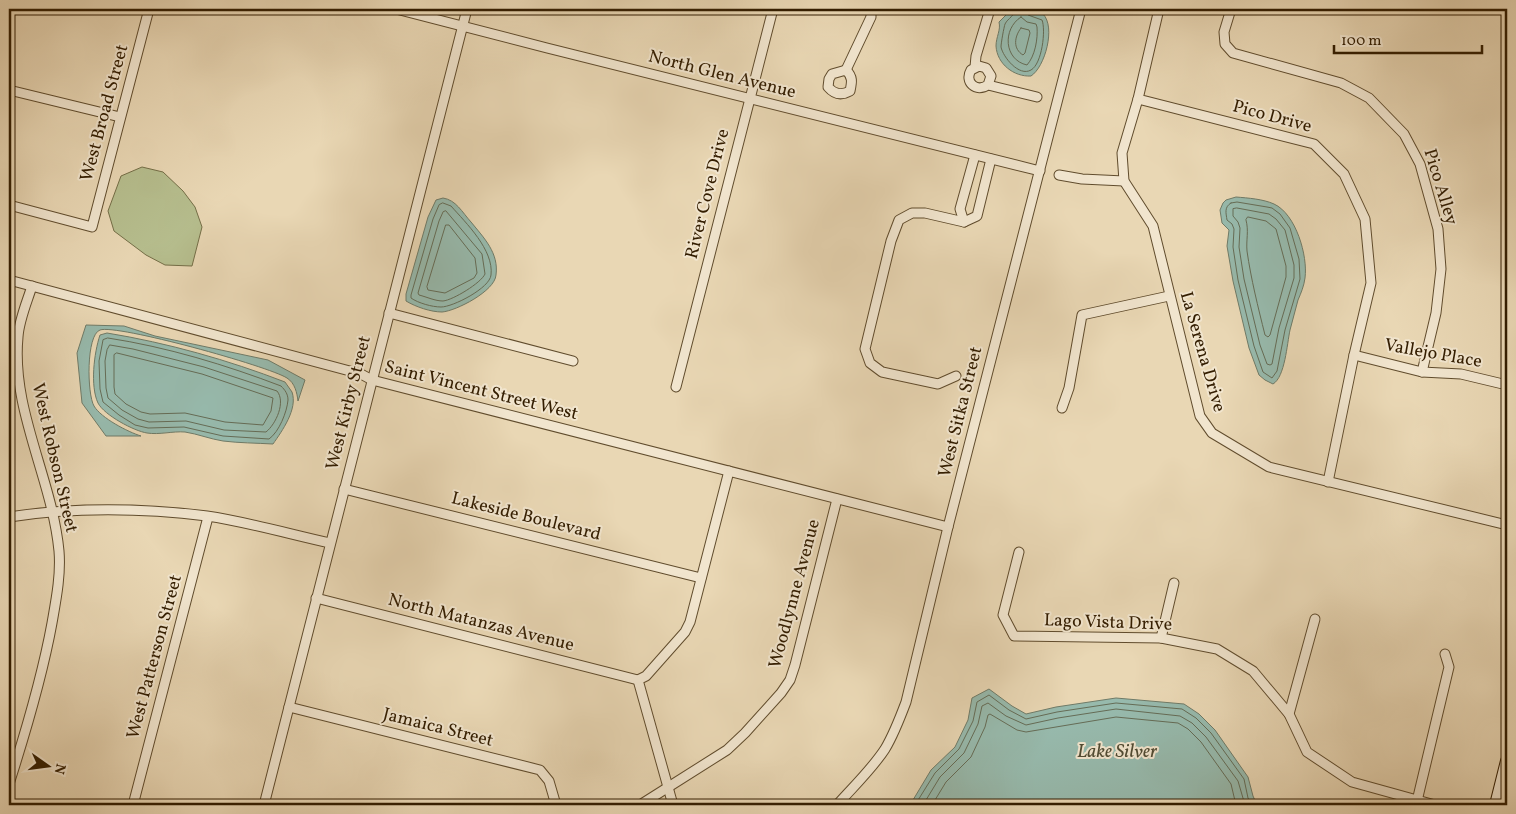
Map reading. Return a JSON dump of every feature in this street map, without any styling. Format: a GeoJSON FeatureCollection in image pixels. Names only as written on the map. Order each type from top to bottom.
{"type":"FeatureCollection","features":[{"type":"Feature","properties":{"kind":"main road"},"geometry":{"type":"LineString","coordinates":[[1496,805],[1507,761]]}},
{"type":"Feature","properties":{"kind":"street","name":"West Broad Street"},"geometry":{"type":"LineString","coordinates":[[9,204],[92,226],[147,9]]}},
{"type":"Feature","properties":{"kind":"street","name":"North Glen Avenue"},"geometry":{"type":"LineString","coordinates":[[396,9],[1040,171]]}},
{"type":"Feature","properties":{"kind":"street","name":"West Kirby Street"},"geometry":{"type":"LineString","coordinates":[[264,805],[467,9]]}},
{"type":"Feature","properties":{"kind":"street","name":"River Cove Drive"},"geometry":{"type":"LineString","coordinates":[[676,387],[773,9]]}},
{"type":"Feature","properties":{"kind":"street"},"geometry":{"type":"LineString","coordinates":[[846,70],[871,17],[871,9]]}},
{"type":"Feature","properties":{"kind":"street"},"geometry":{"type":"LineString","coordinates":[[975,67],[990,9]]}},
{"type":"Feature","properties":{"kind":"street","name":"West Sitka Street"},"geometry":{"type":"LineString","coordinates":[[837,805],[870,769],[886,748],[906,702],[948,527],[1081,9]]}},
{"type":"Feature","properties":{"kind":"street"},"geometry":{"type":"LineString","coordinates":[[1138,99],[1159,9]]}},
{"type":"Feature","properties":{"kind":"street","name":"Pico Alley"},"geometry":{"type":"LineString","coordinates":[[1231,9],[1224,32],[1225,44],[1233,53],[1342,83],[1369,98],[1404,134],[1420,164],[1438,229],[1441,269],[1436,313],[1422,372]]}},
{"type":"Feature","properties":{"kind":"street"},"geometry":{"type":"LineString","coordinates":[[988,85],[990,72],[982,66],[971,70],[968,77],[972,85],[981,88],[988,85],[1037,97]]}},
{"type":"Feature","properties":{"kind":"street"},"geometry":{"type":"LineString","coordinates":[[9,90],[120,117]]}},
{"type":"Feature","properties":{"kind":"street","name":"La Serena Drive"},"geometry":{"type":"LineString","coordinates":[[1138,99],[1122,152],[1124,181],[1153,226],[1200,416],[1212,434],[1269,467],[1507,525]]}},
{"type":"Feature","properties":{"kind":"street","name":"Pico Drive"},"geometry":{"type":"LineString","coordinates":[[1138,99],[1314,144],[1344,174],[1365,219],[1371,282],[1328,482]]}},
{"type":"Feature","properties":{"kind":"street"},"geometry":{"type":"LineString","coordinates":[[964,222],[960,209],[975,154]]}},
{"type":"Feature","properties":{"kind":"street"},"geometry":{"type":"LineString","coordinates":[[956,376],[938,384],[882,372],[870,363],[865,349],[891,241],[898,220],[912,214],[925,213],[964,222],[977,216],[991,159]]}},
{"type":"Feature","properties":{"kind":"street"},"geometry":{"type":"LineString","coordinates":[[1059,175],[1082,180],[1124,181]]}},
{"type":"Feature","properties":{"kind":"street","name":"Saint Vincent Street West"},"geometry":{"type":"LineString","coordinates":[[9,280],[361,374],[372,380],[948,527]]}},
{"type":"Feature","properties":{"kind":"street","name":"West Robson Street"},"geometry":{"type":"LineString","coordinates":[[9,784],[37,694],[58,585],[59,553],[53,511],[19,392],[18,336],[32,286]]}},
{"type":"Feature","properties":{"kind":"street"},"geometry":{"type":"LineString","coordinates":[[1062,408],[1070,388],[1082,314],[1169,296]]}},
{"type":"Feature","properties":{"kind":"street"},"geometry":{"type":"LineString","coordinates":[[389,313],[573,361]]}},
{"type":"Feature","properties":{"kind":"street","name":"Vallejo Place"},"geometry":{"type":"LineString","coordinates":[[1354,355],[1422,372],[1460,374],[1507,385]]}},
{"type":"Feature","properties":{"kind":"street"},"geometry":{"type":"LineString","coordinates":[[9,394],[19,392]]}},
{"type":"Feature","properties":{"kind":"street"},"geometry":{"type":"LineString","coordinates":[[673,805],[638,680],[646,676],[685,632],[690,622],[729,471]]}},
{"type":"Feature","properties":{"kind":"street","name":"Lakeside Boulevard"},"geometry":{"type":"LineString","coordinates":[[344,489],[701,578]]}},
{"type":"Feature","properties":{"kind":"street","name":"Woodlynne Avenue"},"geometry":{"type":"LineString","coordinates":[[640,805],[727,750],[782,693],[790,680],[795,665],[837,499]]}},
{"type":"Feature","properties":{"kind":"street"},"geometry":{"type":"LineString","coordinates":[[9,516],[53,511],[154,511],[208,516],[330,543]]}},
{"type":"Feature","properties":{"kind":"street","name":"West Patterson Street"},"geometry":{"type":"LineString","coordinates":[[133,805],[208,516]]}},
{"type":"Feature","properties":{"kind":"street","name":"Lago Vista Drive"},"geometry":{"type":"LineString","coordinates":[[1019,552],[1003,615],[1014,636],[1161,638],[1217,649],[1253,671],[1289,714],[1307,752],[1352,782],[1435,805]]}},
{"type":"Feature","properties":{"kind":"street"},"geometry":{"type":"LineString","coordinates":[[1161,638],[1174,583]]}},
{"type":"Feature","properties":{"kind":"street","name":"North Matanzas Avenue"},"geometry":{"type":"LineString","coordinates":[[316,598],[638,680]]}},
{"type":"Feature","properties":{"kind":"street"},"geometry":{"type":"LineString","coordinates":[[1289,714],[1315,619]]}},
{"type":"Feature","properties":{"kind":"street"},"geometry":{"type":"LineString","coordinates":[[1417,801],[1449,667],[1445,654]]}},
{"type":"Feature","properties":{"kind":"street","name":"Jamaica Street"},"geometry":{"type":"LineString","coordinates":[[289,707],[540,770],[549,781],[556,805]]}},
{"type":"Feature","properties":{"kind":"green space"},"geometry":{"type":"Polygon","coordinates":[[[142,167],[163,172],[183,191],[195,207],[202,227],[192,266],[165,265],[146,255],[114,231],[108,211],[121,176],[142,167]]]}},
{"type":"Feature","properties":{"kind":"water"},"geometry":{"type":"Polygon","coordinates":[[[1012,9],[1022,9],[1043,14],[1047,20],[1049,37],[1047,46],[1041,64],[1031,76],[1013,72],[1003,64],[997,52],[999,22],[1012,9]]]}},
{"type":"Feature","properties":{"kind":"water"},"geometry":{"type":"Polygon","coordinates":[[[1236,197],[1265,201],[1282,209],[1294,226],[1305,259],[1305,281],[1290,330],[1283,368],[1273,384],[1259,375],[1249,348],[1233,281],[1227,246],[1229,230],[1222,223],[1220,210],[1226,200],[1236,197]]]}},
{"type":"Feature","properties":{"kind":"water"},"geometry":{"type":"Polygon","coordinates":[[[443,198],[452,201],[462,211],[490,246],[495,260],[496,275],[489,287],[474,299],[456,308],[442,312],[428,310],[406,301],[406,294],[428,217],[436,200],[443,198]]]}},
{"type":"Feature","properties":{"kind":"water"},"geometry":{"type":"Polygon","coordinates":[[[86,325],[124,326],[155,336],[268,360],[305,380],[298,401],[294,385],[287,378],[274,372],[162,339],[134,333],[100,330],[95,334],[92,342],[89,365],[90,390],[94,406],[97,411],[109,420],[141,436],[106,436],[82,403],[77,353],[86,325]]]}},
{"type":"Feature","properties":{"kind":"water"},"geometry":{"type":"Polygon","coordinates":[[[107,333],[198,353],[242,366],[285,382],[292,392],[293,405],[281,433],[273,444],[241,443],[223,441],[185,432],[147,433],[127,426],[101,408],[94,388],[96,351],[100,335],[107,333]]]}},
{"type":"Feature","properties":{"kind":"water","name":"Lake Silver"},"geometry":{"type":"Polygon","coordinates":[[[989,689],[1026,714],[1056,707],[1116,698],[1184,704],[1199,714],[1215,730],[1248,777],[1257,805],[910,805],[931,770],[955,747],[968,720],[972,698],[989,689]]]}}]}
